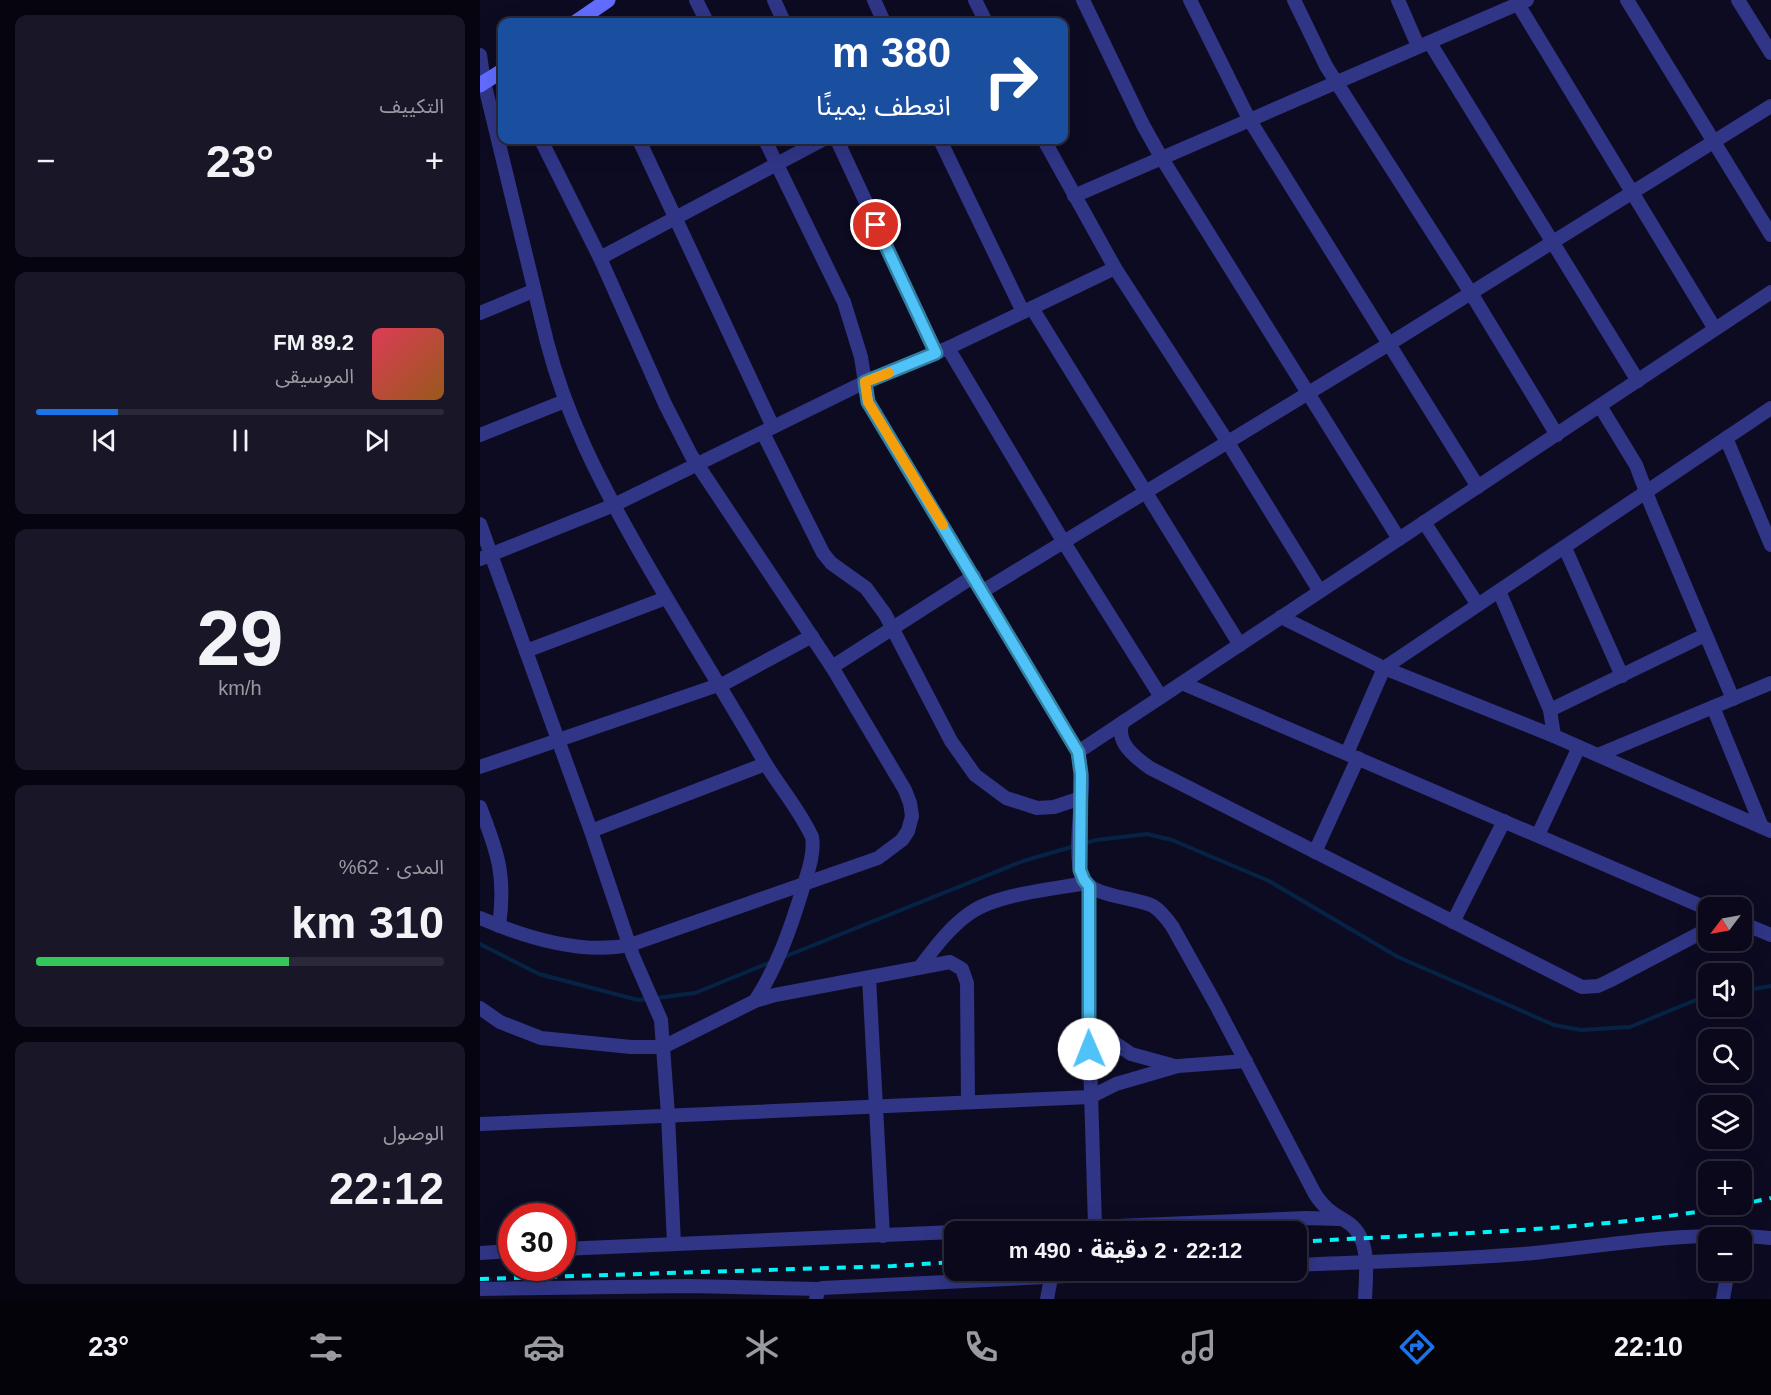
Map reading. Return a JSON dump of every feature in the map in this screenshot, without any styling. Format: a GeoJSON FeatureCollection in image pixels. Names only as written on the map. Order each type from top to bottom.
{"type":"FeatureCollection","features":[{"type":"Feature","properties":{"kind":"street"},"geometry":{"type":"LineString","coordinates":[[585,18],[608,0]]}},
{"type":"Feature","properties":{"kind":"street"},"geometry":{"type":"LineString","coordinates":[[696,0],[705,18]]}},
{"type":"Feature","properties":{"kind":"street"},"geometry":{"type":"LineString","coordinates":[[774,0],[782,18]]}},
{"type":"Feature","properties":{"kind":"street"},"geometry":{"type":"LineString","coordinates":[[874,0],[882,18]]}},
{"type":"Feature","properties":{"kind":"street"},"geometry":{"type":"LineString","coordinates":[[1083,0],[1143,125],[1161,157],[1399,539]]}},
{"type":"Feature","properties":{"kind":"street"},"geometry":{"type":"LineString","coordinates":[[1190,0],[1249,119],[1478,487]]}},
{"type":"Feature","properties":{"kind":"street"},"geometry":{"type":"LineString","coordinates":[[1294,0],[1336,82],[1472,293],[1557,435]]}},
{"type":"Feature","properties":{"kind":"street"},"geometry":{"type":"LineString","coordinates":[[1398,0],[1424,45],[1552,242],[1638,381]]}},
{"type":"Feature","properties":{"kind":"street"},"geometry":{"type":"LineString","coordinates":[[1627,0],[1771,235]]}},
{"type":"Feature","properties":{"kind":"street"},"geometry":{"type":"LineString","coordinates":[[1738,0],[1771,53]]}},
{"type":"Feature","properties":{"kind":"street"},"geometry":{"type":"LineString","coordinates":[[980,1],[985,18]]}},
{"type":"Feature","properties":{"kind":"street"},"geometry":{"type":"LineString","coordinates":[[1074,196],[1424,45],[1514,3],[1715,329]]}},
{"type":"Feature","properties":{"kind":"street"},"geometry":{"type":"LineString","coordinates":[[480,55],[482,84],[554,372],[587,453],[666,597],[765,764],[812,837],[811,855],[790,931],[777,963],[755,1001]]}},
{"type":"Feature","properties":{"kind":"street"},"geometry":{"type":"LineString","coordinates":[[482,84],[498,74]]}},
{"type":"Feature","properties":{"kind":"street"},"geometry":{"type":"LineString","coordinates":[[983,591],[1472,293],[1771,106]]}},
{"type":"Feature","properties":{"kind":"street"},"geometry":{"type":"LineString","coordinates":[[480,918],[543,941],[602,948],[630,945],[860,865],[890,850],[902,840],[908,831],[912,816],[910,803],[899,777],[832,667],[698,466],[665,404],[600,258],[543,144]]}},
{"type":"Feature","properties":{"kind":"street"},"geometry":{"type":"LineString","coordinates":[[641,144],[676,218],[823,553],[831,563],[866,588],[894,628],[951,741],[975,775],[1006,798],[1037,808],[1054,807],[1081,798]]}},
{"type":"Feature","properties":{"kind":"street"},"geometry":{"type":"LineString","coordinates":[[767,144],[844,302],[857,341],[866,394],[873,410],[1078,752],[1081,774],[1080,862],[1082,877],[1088,884],[1090,1097],[1095,1221]]}},
{"type":"Feature","properties":{"kind":"street"},"geometry":{"type":"LineString","coordinates":[[600,258],[814,144]]}},
{"type":"Feature","properties":{"kind":"street"},"geometry":{"type":"LineString","coordinates":[[839,144],[942,351],[1161,697]]}},
{"type":"Feature","properties":{"kind":"street"},"geometry":{"type":"LineString","coordinates":[[942,144],[1027,310],[1145,491],[1240,645]]}},
{"type":"Feature","properties":{"kind":"street"},"geometry":{"type":"LineString","coordinates":[[1046,144],[1115,268],[1227,441],[1319,590]]}},
{"type":"Feature","properties":{"kind":"street"},"geometry":{"type":"LineString","coordinates":[[486,557],[614,505],[698,466],[865,382],[942,351],[1115,268]]}},
{"type":"Feature","properties":{"kind":"street"},"geometry":{"type":"LineString","coordinates":[[480,313],[533,291]]}},
{"type":"Feature","properties":{"kind":"street"},"geometry":{"type":"LineString","coordinates":[[1078,752],[1281,618],[1319,590],[1770,295]]}},
{"type":"Feature","properties":{"kind":"street"},"geometry":{"type":"LineString","coordinates":[[480,435],[565,401]]}},
{"type":"Feature","properties":{"kind":"street"},"geometry":{"type":"LineString","coordinates":[[1600,406],[1636,465],[1733,699]]}},
{"type":"Feature","properties":{"kind":"street"},"geometry":{"type":"LineString","coordinates":[[1315,852],[1353,756],[1384,668],[1771,408]]}},
{"type":"Feature","properties":{"kind":"street"},"geometry":{"type":"LineString","coordinates":[[1726,438],[1771,545]]}},
{"type":"Feature","properties":{"kind":"street"},"geometry":{"type":"LineString","coordinates":[[1424,522],[1478,605]]}},
{"type":"Feature","properties":{"kind":"street"},"geometry":{"type":"LineString","coordinates":[[480,524],[486,557],[526,651],[640,975],[661,1020],[674,1244]]}},
{"type":"Feature","properties":{"kind":"street"},"geometry":{"type":"LineString","coordinates":[[1565,548],[1622,676]]}},
{"type":"Feature","properties":{"kind":"street"},"geometry":{"type":"LineString","coordinates":[[832,667],[974,576]]}},
{"type":"Feature","properties":{"kind":"street"},"geometry":{"type":"LineString","coordinates":[[1499,591],[1550,710],[1554,736]]}},
{"type":"Feature","properties":{"kind":"street"},"geometry":{"type":"LineString","coordinates":[[526,651],[666,597]]}},
{"type":"Feature","properties":{"kind":"street"},"geometry":{"type":"LineString","coordinates":[[1281,618],[1384,668],[1554,736],[1767,829]]}},
{"type":"Feature","properties":{"kind":"street"},"geometry":{"type":"LineString","coordinates":[[1550,710],[1705,635]]}},
{"type":"Feature","properties":{"kind":"street"},"geometry":{"type":"LineString","coordinates":[[480,767],[742,675],[812,636]]}},
{"type":"Feature","properties":{"kind":"street"},"geometry":{"type":"LineString","coordinates":[[1182,683],[1698,905]]}},
{"type":"Feature","properties":{"kind":"street"},"geometry":{"type":"LineString","coordinates":[[1598,755],[1770,686]]}},
{"type":"Feature","properties":{"kind":"street"},"geometry":{"type":"LineString","coordinates":[[1713,707],[1767,829]]}},
{"type":"Feature","properties":{"kind":"street"},"geometry":{"type":"LineString","coordinates":[[1123,722],[1120,728],[1121,735],[1128,749],[1150,768],[1577,985],[1591,987],[1609,981],[1698,934]]}},
{"type":"Feature","properties":{"kind":"street"},"geometry":{"type":"LineString","coordinates":[[1538,835],[1579,747]]}},
{"type":"Feature","properties":{"kind":"street"},"geometry":{"type":"LineString","coordinates":[[591,831],[765,764]]}},
{"type":"Feature","properties":{"kind":"street"},"geometry":{"type":"LineString","coordinates":[[480,807],[501,873],[503,892],[498,926]]}},
{"type":"Feature","properties":{"kind":"street"},"geometry":{"type":"LineString","coordinates":[[1453,922],[1504,821]]}},
{"type":"Feature","properties":{"kind":"street"},"geometry":{"type":"LineString","coordinates":[[920,967],[950,929],[970,913],[988,903],[1088,884],[1153,906],[1166,917],[1183,944],[1315,1194],[1328,1210],[1356,1230],[1361,1238],[1365,1262],[1365,1299]]}},
{"type":"Feature","properties":{"kind":"street"},"geometry":{"type":"LineString","coordinates":[[1752,927],[1771,935]]}},
{"type":"Feature","properties":{"kind":"street"},"geometry":{"type":"LineString","coordinates":[[480,1008],[500,1022],[541,1038],[621,1046],[663,1047],[755,1001],[775,995],[950,962],[957,965],[966,976],[968,983],[968,1102]]}},
{"type":"Feature","properties":{"kind":"street"},"geometry":{"type":"LineString","coordinates":[[868,978],[883,1236]]}},
{"type":"Feature","properties":{"kind":"street"},"geometry":{"type":"LineString","coordinates":[[1089,1025],[1131,1054],[1178,1066]]}},
{"type":"Feature","properties":{"kind":"street"},"geometry":{"type":"LineString","coordinates":[[480,1124],[1090,1097],[1116,1084],[1178,1066],[1246,1061]]}},
{"type":"Feature","properties":{"kind":"street"},"geometry":{"type":"LineString","coordinates":[[1226,1221],[1342,1219]]}},
{"type":"Feature","properties":{"kind":"street"},"geometry":{"type":"LineString","coordinates":[[576,1248],[944,1233]]}},
{"type":"Feature","properties":{"kind":"street"},"geometry":{"type":"LineString","coordinates":[[1752,1237],[1771,1238]]}},
{"type":"Feature","properties":{"kind":"street"},"geometry":{"type":"LineString","coordinates":[[1307,1265],[1531,1253],[1655,1239],[1698,1238]]}},
{"type":"Feature","properties":{"kind":"street"},"geometry":{"type":"LineString","coordinates":[[480,1253],[498,1252]]}},
{"type":"Feature","properties":{"kind":"street"},"geometry":{"type":"LineString","coordinates":[[481,1299],[480,1289],[817,1294],[991,1281]]}},
{"type":"Feature","properties":{"kind":"street"},"geometry":{"type":"LineString","coordinates":[[1047,1299],[1050,1281]]}},
{"type":"Feature","properties":{"kind":"street"},"geometry":{"type":"LineString","coordinates":[[1723,1299],[1726,1281]]}},
{"type":"Feature","properties":{"kind":"street"},"geometry":{"type":"LineString","coordinates":[[929,1299],[931,1284]]}},
{"type":"Feature","properties":{"kind":"waterway"},"geometry":{"type":"LineString","coordinates":[[784,957],[1023,861],[1096,840],[1147,834],[1172,840],[1269,881],[1398,957],[1554,1025],[1581,1030],[1630,1027],[1698,999]]}},
{"type":"Feature","properties":{"kind":"waterway"},"geometry":{"type":"LineString","coordinates":[[480,944],[539,974],[638,1000],[649,999]]}},
{"type":"Feature","properties":{"kind":"waterway"},"geometry":{"type":"LineString","coordinates":[[656,998],[695,993],[771,962]]}},
{"type":"Feature","properties":{"kind":"waterway"},"geometry":{"type":"LineString","coordinates":[[1752,989],[1771,986]]}},
{"type":"Feature","properties":{"kind":"railway"},"geometry":{"type":"LineString","coordinates":[[1307,1241],[1595,1224],[1654,1218],[1771,1198]]}},
{"type":"Feature","properties":{"kind":"railway"},"geometry":{"type":"LineString","coordinates":[[480,1279],[944,1263]]}},
{"type":"Feature","properties":{"kind":"slow traffic"},"geometry":{"type":"LineString","coordinates":[[889,373],[865,382],[868,402],[943,525]]}},
{"type":"Feature","properties":{"kind":"route"},"geometry":{"type":"LineString","coordinates":[[876,225],[936,353],[865,382],[868,402],[1078,752],[1082,786],[1079,824],[1080,870],[1089,886],[1089,1049]]}}]}
